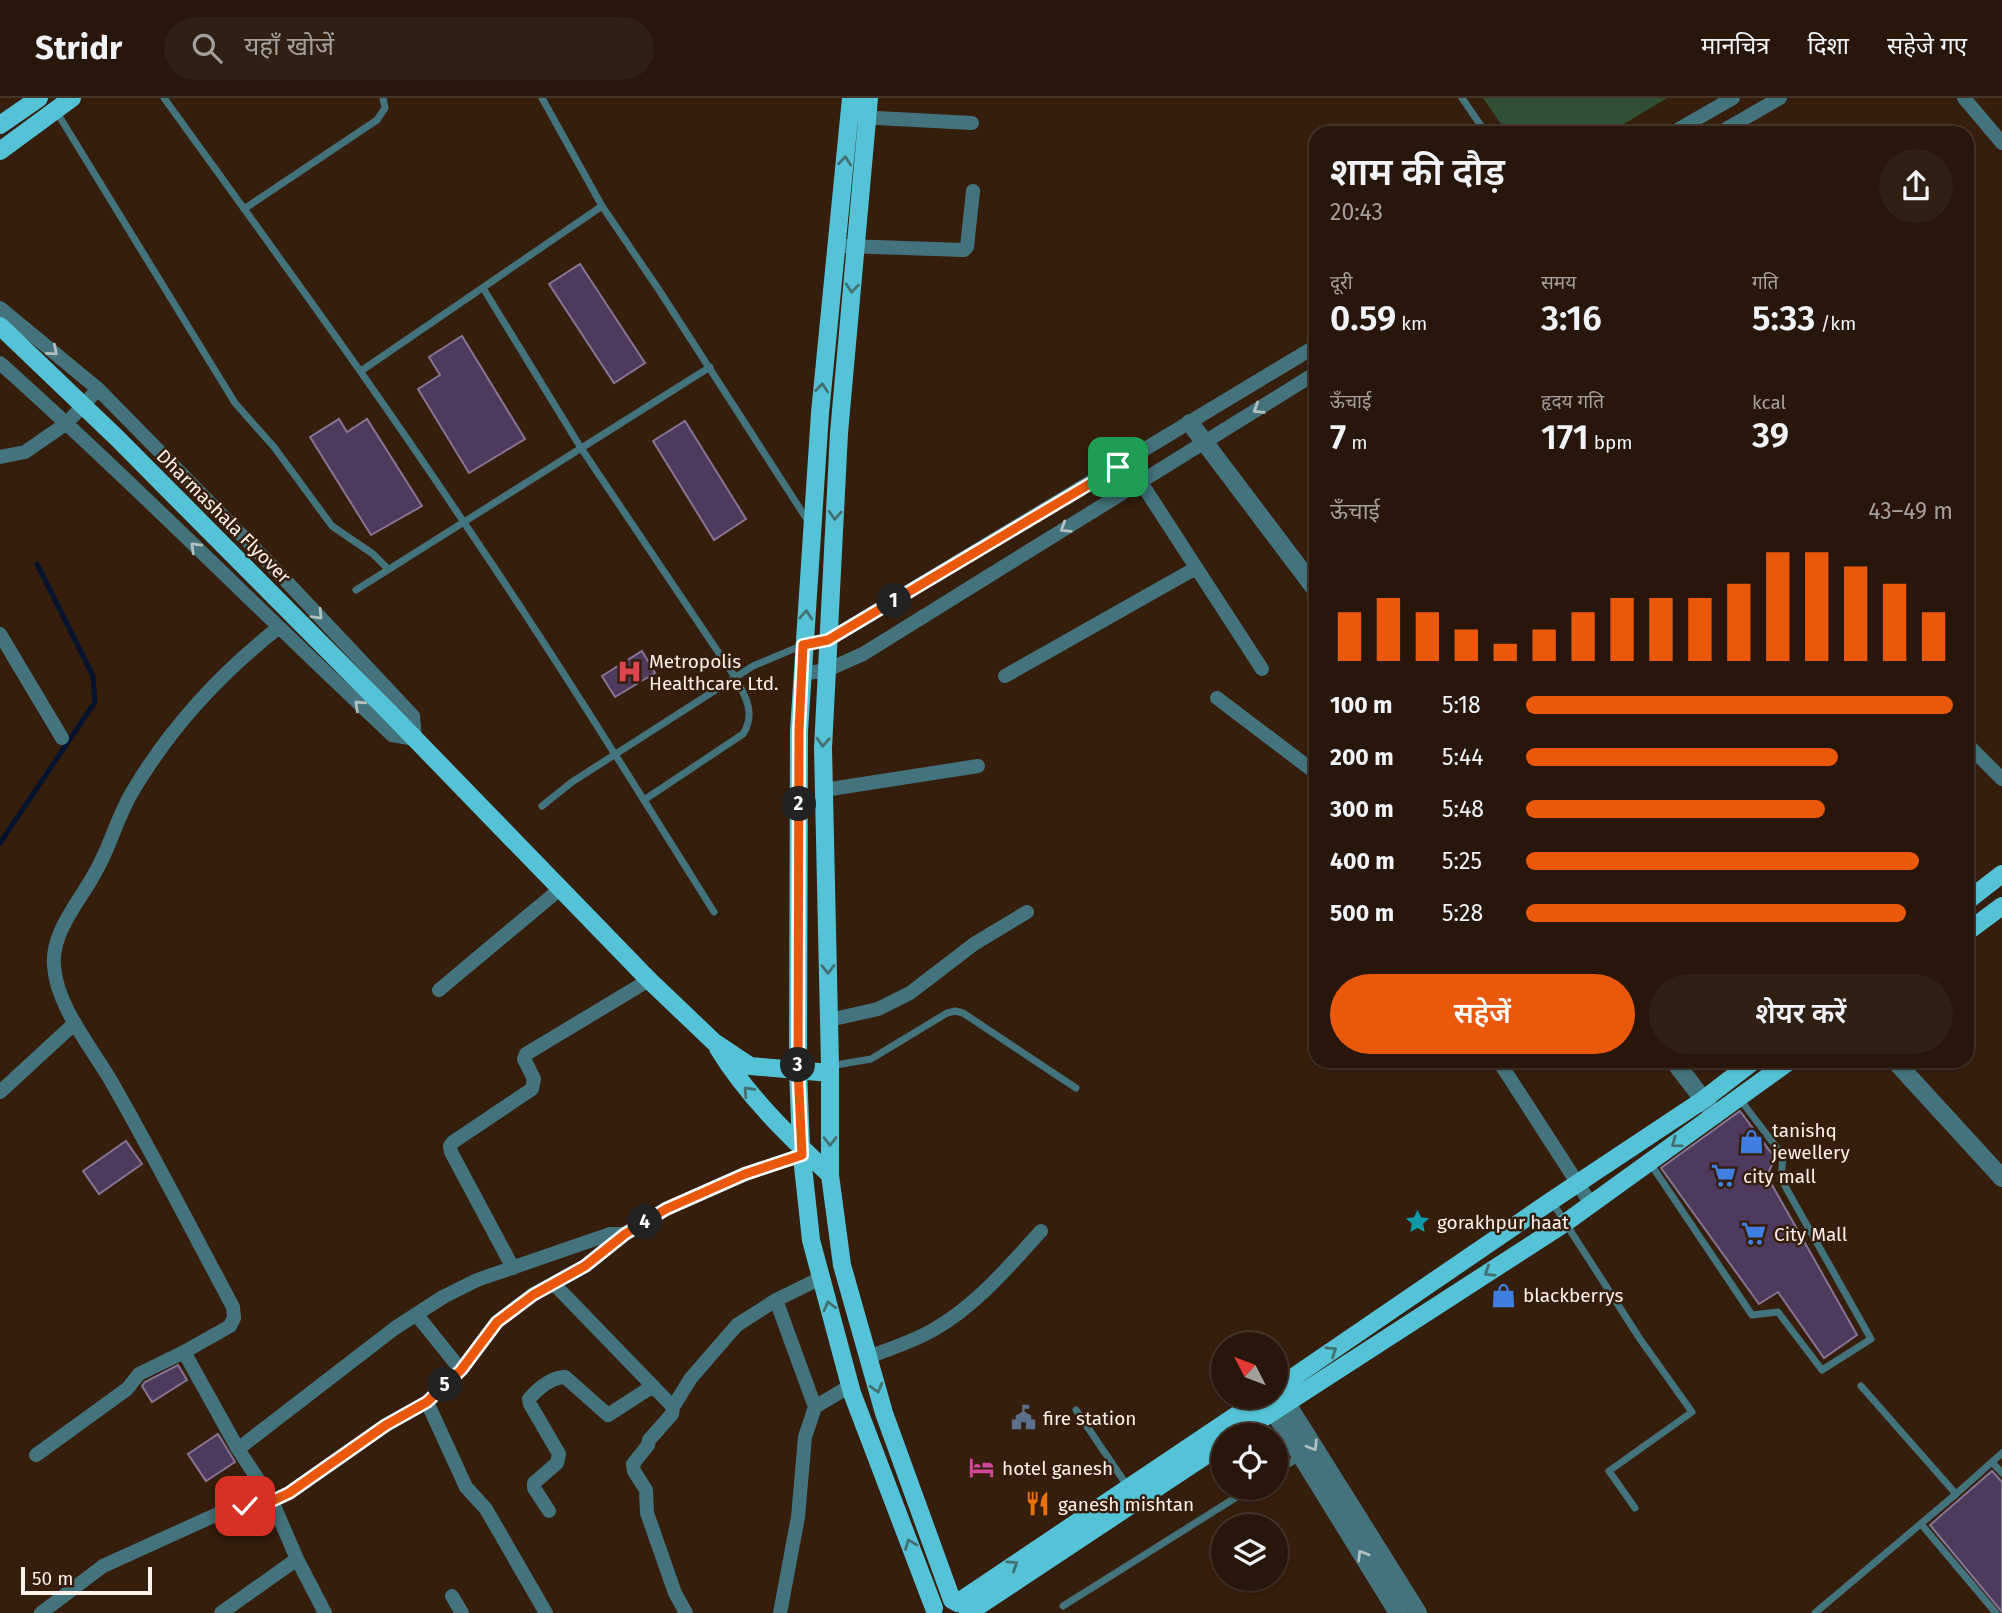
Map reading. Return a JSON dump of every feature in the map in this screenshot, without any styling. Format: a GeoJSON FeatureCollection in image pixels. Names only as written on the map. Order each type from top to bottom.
{"type":"FeatureCollection","features":[{"type":"Feature","properties":{"kind":"main road"},"geometry":{"type":"LineString","coordinates":[[0,125],[38,98]]}},
{"type":"Feature","properties":{"kind":"main road"},"geometry":{"type":"LineString","coordinates":[[0,151],[72,98]]}},
{"type":"Feature","properties":{"kind":"main road"},"geometry":{"type":"LineString","coordinates":[[858,105],[836,245],[820,413],[803,645],[799,731],[798,1069],[802,1151],[811,1240],[850,1386],[933,1610],[942,1601],[960,1607]]}},
{"type":"Feature","properties":{"kind":"main road"},"geometry":{"type":"LineString","coordinates":[[858,105],[856,247],[839,433],[823,748],[830,1175],[842,1265],[884,1413],[960,1607]]}},
{"type":"Feature","properties":{"kind":"main road","name":"Dharmashala Flyover"},"geometry":{"type":"LineString","coordinates":[[0,326],[117,438],[390,713],[649,980],[714,1042]]}},
{"type":"Feature","properties":{"kind":"main road"},"geometry":{"type":"LineString","coordinates":[[1974,896],[2002,874]]}},
{"type":"Feature","properties":{"kind":"main road"},"geometry":{"type":"LineString","coordinates":[[1974,927],[2002,906]]}},
{"type":"Feature","properties":{"kind":"main road"},"geometry":{"type":"LineString","coordinates":[[714,1042],[750,1066],[830,1070]]}},
{"type":"Feature","properties":{"kind":"main road"},"geometry":{"type":"LineString","coordinates":[[714,1042],[736,1078],[802,1151],[830,1175]]}},
{"type":"Feature","properties":{"kind":"main road"},"geometry":{"type":"LineString","coordinates":[[1288,1387],[1551,1201],[1703,1100],[1745,1068]]}},
{"type":"Feature","properties":{"kind":"main road"},"geometry":{"type":"LineString","coordinates":[[1288,1389],[1565,1223],[1780,1068]]}},
{"type":"Feature","properties":{"kind":"main road"},"geometry":{"type":"LineString","coordinates":[[960,1607],[1128,1488],[1255,1409]]}},
{"type":"Feature","properties":{"kind":"main road"},"geometry":{"type":"LineString","coordinates":[[1249,1423],[1262,1409]]}},
{"type":"Feature","properties":{"kind":"main road"},"geometry":{"type":"LineString","coordinates":[[960,1607],[1211,1451]]}},
{"type":"Feature","properties":{"kind":"street"},"geometry":{"type":"LineString","coordinates":[[1684,126],[1733,98]]}},
{"type":"Feature","properties":{"kind":"street"},"geometry":{"type":"LineString","coordinates":[[1964,98],[2002,143]]}},
{"type":"Feature","properties":{"kind":"street"},"geometry":{"type":"LineString","coordinates":[[1731,126],[1777,99]]}},
{"type":"Feature","properties":{"kind":"street"},"geometry":{"type":"LineString","coordinates":[[858,105],[972,123]]}},
{"type":"Feature","properties":{"kind":"street"},"geometry":{"type":"LineString","coordinates":[[836,245],[964,250],[967,247],[973,191]]}},
{"type":"Feature","properties":{"kind":"street"},"geometry":{"type":"LineString","coordinates":[[0,308],[98,389],[272,566],[413,716],[415,739],[392,736],[67,423],[0,363]]}},
{"type":"Feature","properties":{"kind":"street"},"geometry":{"type":"LineString","coordinates":[[803,645],[828,640],[1309,350]]}},
{"type":"Feature","properties":{"kind":"street"},"geometry":{"type":"LineString","coordinates":[[802,674],[827,670],[863,654],[1309,377]]}},
{"type":"Feature","properties":{"kind":"street"},"geometry":{"type":"LineString","coordinates":[[0,457],[25,452],[67,423],[98,389]]}},
{"type":"Feature","properties":{"kind":"street"},"geometry":{"type":"LineString","coordinates":[[1190,423],[1309,581]]}},
{"type":"Feature","properties":{"kind":"street"},"geometry":{"type":"LineString","coordinates":[[1140,481],[1262,669]]}},
{"type":"Feature","properties":{"kind":"street"},"geometry":{"type":"LineString","coordinates":[[1005,677],[1196,568]]}},
{"type":"Feature","properties":{"kind":"street"},"geometry":{"type":"LineString","coordinates":[[36,1455],[127,1389],[139,1374],[230,1326],[234,1318],[233,1307],[114,1086],[75,1023],[57,985],[53,965],[54,948],[97,869],[132,791],[176,726],[243,656],[278,628]]}},
{"type":"Feature","properties":{"kind":"street"},"geometry":{"type":"LineString","coordinates":[[0,634],[62,737]]}},
{"type":"Feature","properties":{"kind":"street"},"geometry":{"type":"LineString","coordinates":[[1217,698],[1309,768]]}},
{"type":"Feature","properties":{"kind":"street"},"geometry":{"type":"LineString","coordinates":[[1974,751],[2002,779]]}},
{"type":"Feature","properties":{"kind":"street"},"geometry":{"type":"LineString","coordinates":[[824,790],[978,766]]}},
{"type":"Feature","properties":{"kind":"street"},"geometry":{"type":"LineString","coordinates":[[439,990],[560,889]]}},
{"type":"Feature","properties":{"kind":"street"},"geometry":{"type":"LineString","coordinates":[[829,1020],[878,1010],[910,993],[974,944],[1027,912]]}},
{"type":"Feature","properties":{"kind":"street"},"geometry":{"type":"LineString","coordinates":[[513,1268],[450,1146],[532,1089],[534,1079],[524,1059],[526,1054],[649,980]]}},
{"type":"Feature","properties":{"kind":"street"},"geometry":{"type":"LineString","coordinates":[[0,1092],[75,1023]]}},
{"type":"Feature","properties":{"kind":"street"},"geometry":{"type":"LineString","coordinates":[[1503,1068],[1591,1204]]}},
{"type":"Feature","properties":{"kind":"street"},"geometry":{"type":"LineString","coordinates":[[1679,1068],[1714,1115]]}},
{"type":"Feature","properties":{"kind":"street"},"geometry":{"type":"LineString","coordinates":[[1901,1068],[2002,1178]]}},
{"type":"Feature","properties":{"kind":"street"},"geometry":{"type":"LineString","coordinates":[[41,1613],[103,1566],[231,1508],[272,1501],[289,1493],[386,1425],[427,1402],[461,1370],[497,1322],[533,1295],[585,1266],[625,1234],[666,1209],[802,1151]]}},
{"type":"Feature","properties":{"kind":"street"},"geometry":{"type":"LineString","coordinates":[[868,1357],[932,1331],[951,1319],[980,1296],[1041,1231]]}},
{"type":"Feature","properties":{"kind":"street"},"geometry":{"type":"LineString","coordinates":[[238,1449],[395,1328],[443,1297],[477,1280],[610,1234],[625,1234]]}},
{"type":"Feature","properties":{"kind":"street"},"geometry":{"type":"LineString","coordinates":[[686,1613],[647,1513],[646,1490],[634,1471],[633,1464],[671,1414],[691,1378],[737,1325],[776,1300],[821,1278]]}},
{"type":"Feature","properties":{"kind":"street"},"geometry":{"type":"LineString","coordinates":[[554,1284],[673,1407]]}},
{"type":"Feature","properties":{"kind":"street"},"geometry":{"type":"LineString","coordinates":[[776,1300],[815,1407],[805,1437],[798,1517],[780,1613]]}},
{"type":"Feature","properties":{"kind":"street"},"geometry":{"type":"LineString","coordinates":[[416,1314],[461,1370]]}},
{"type":"Feature","properties":{"kind":"street"},"geometry":{"type":"LineString","coordinates":[[184,1352],[238,1449],[272,1501],[297,1559],[325,1613]]}},
{"type":"Feature","properties":{"kind":"street"},"geometry":{"type":"LineString","coordinates":[[549,1511],[534,1488],[534,1483],[557,1463],[559,1454],[530,1404],[532,1395],[554,1379],[565,1377],[608,1415],[653,1386]]}},
{"type":"Feature","properties":{"kind":"street"},"geometry":{"type":"LineString","coordinates":[[815,1407],[850,1386]]}},
{"type":"Feature","properties":{"kind":"street"},"geometry":{"type":"LineString","coordinates":[[427,1402],[466,1487],[486,1509],[547,1613]]}},
{"type":"Feature","properties":{"kind":"street"},"geometry":{"type":"LineString","coordinates":[[1279,1409],[1300,1457],[1398,1613]]}},
{"type":"Feature","properties":{"kind":"street"},"geometry":{"type":"LineString","coordinates":[[1282,1409],[1419,1613]]}},
{"type":"Feature","properties":{"kind":"street"},"geometry":{"type":"LineString","coordinates":[[221,1613],[297,1559]]}},
{"type":"Feature","properties":{"kind":"street"},"geometry":{"type":"LineString","coordinates":[[452,1596],[462,1613]]}},
{"type":"Feature","properties":{"kind":"lane"},"geometry":{"type":"LineString","coordinates":[[163,98],[361,371],[464,522],[714,912]]}},
{"type":"Feature","properties":{"kind":"lane"},"geometry":{"type":"LineString","coordinates":[[243,209],[377,120],[385,108],[383,98]]}},
{"type":"Feature","properties":{"kind":"lane"},"geometry":{"type":"LineString","coordinates":[[542,98],[602,206],[812,526]]}},
{"type":"Feature","properties":{"kind":"lane"},"geometry":{"type":"LineString","coordinates":[[1462,98],[1481,126]]}},
{"type":"Feature","properties":{"kind":"lane"},"geometry":{"type":"LineString","coordinates":[[56,110],[235,403],[274,447],[332,526],[379,558],[388,569]]}},
{"type":"Feature","properties":{"kind":"lane"},"geometry":{"type":"LineString","coordinates":[[361,371],[602,206]]}},
{"type":"Feature","properties":{"kind":"lane"},"geometry":{"type":"LineString","coordinates":[[483,288],[581,448],[735,677],[748,707],[750,723],[743,734],[644,800]]}},
{"type":"Feature","properties":{"kind":"lane"},"geometry":{"type":"LineString","coordinates":[[356,590],[710,367]]}},
{"type":"Feature","properties":{"kind":"lane"},"geometry":{"type":"LineString","coordinates":[[542,806],[572,782],[735,677],[753,666],[803,645]]}},
{"type":"Feature","properties":{"kind":"lane"},"geometry":{"type":"LineString","coordinates":[[830,1070],[871,1059],[947,1013],[955,1011],[1076,1088]]}},
{"type":"Feature","properties":{"kind":"lane"},"geometry":{"type":"LineString","coordinates":[[1650,1162],[1752,1315],[1778,1312],[1822,1370],[1871,1339],[1781,1179],[1783,1156],[1739,1098]]}},
{"type":"Feature","properties":{"kind":"lane"},"geometry":{"type":"LineString","coordinates":[[1551,1201],[1640,1339],[1692,1412],[1609,1471],[1635,1507]]}},
{"type":"Feature","properties":{"kind":"lane"},"geometry":{"type":"LineString","coordinates":[[1861,1387],[1956,1494]]}},
{"type":"Feature","properties":{"kind":"lane"},"geometry":{"type":"LineString","coordinates":[[1076,1410],[1128,1488]]}},
{"type":"Feature","properties":{"kind":"lane"},"geometry":{"type":"LineString","coordinates":[[1815,1613],[2002,1453]]}},
{"type":"Feature","properties":{"kind":"lane"},"geometry":{"type":"LineString","coordinates":[[1288,1464],[1300,1457]]}},
{"type":"Feature","properties":{"kind":"lane"},"geometry":{"type":"LineString","coordinates":[[1992,1462],[2002,1473]]}},
{"type":"Feature","properties":{"kind":"lane"},"geometry":{"type":"LineString","coordinates":[[1063,1606],[1232,1500]]}},
{"type":"Feature","properties":{"kind":"lane"},"geometry":{"type":"LineString","coordinates":[[1921,1524],[1996,1613]]}},
{"type":"Feature","properties":{"kind":"green space"},"geometry":{"type":"Polygon","coordinates":[[[1483,98],[1667,98],[1621,126],[1502,126],[1483,98]]]}},
{"type":"Feature","properties":{"kind":"building"},"geometry":{"type":"Polygon","coordinates":[[[580,264],[645,363],[614,383],[549,284],[580,264]]]}},
{"type":"Feature","properties":{"kind":"building"},"geometry":{"type":"Polygon","coordinates":[[[462,336],[525,439],[469,473],[418,389],[440,375],[429,357],[462,336]]]}},
{"type":"Feature","properties":{"kind":"building"},"geometry":{"type":"Polygon","coordinates":[[[339,419],[347,432],[367,419],[422,506],[371,535],[310,437],[339,419]]]}},
{"type":"Feature","properties":{"kind":"building"},"geometry":{"type":"Polygon","coordinates":[[[685,421],[746,519],[714,540],[653,441],[685,421]]]}},
{"type":"Feature","properties":{"kind":"building"},"geometry":{"type":"Polygon","coordinates":[[[642,651],[655,673],[615,697],[602,676],[642,651]]]}},
{"type":"Feature","properties":{"kind":"building","name":"City Mall"},"geometry":{"type":"Polygon","coordinates":[[[1740,1111],[1775,1158],[1767,1176],[1857,1335],[1824,1358],[1778,1292],[1759,1304],[1661,1168],[1740,1111]]]}},
{"type":"Feature","properties":{"kind":"building"},"geometry":{"type":"Polygon","coordinates":[[[126,1141],[142,1164],[99,1194],[83,1171],[126,1141]]]}},
{"type":"Feature","properties":{"kind":"building"},"geometry":{"type":"Polygon","coordinates":[[[178,1365],[187,1380],[152,1402],[142,1386],[178,1365]]]}},
{"type":"Feature","properties":{"kind":"building"},"geometry":{"type":"Polygon","coordinates":[[[218,1434],[235,1462],[206,1481],[188,1454],[218,1434]]]}},
{"type":"Feature","properties":{"kind":"building"},"geometry":{"type":"Polygon","coordinates":[[[1992,1471],[2002,1482],[2002,1612],[1930,1525],[1992,1471]]]}},
{"type":"Feature","properties":{"kind":"waterway"},"geometry":{"type":"LineString","coordinates":[[0,843],[95,702],[93,676],[37,564]]}},
{"type":"Feature","properties":{"kind":"place","name":"Metropolis Healthcare Ltd."},"geometry":{"type":"Point","coordinates":[629,672]}},
{"type":"Feature","properties":{"kind":"place","name":"tanishq jewellery"},"geometry":{"type":"Point","coordinates":[1752,1141]}},
{"type":"Feature","properties":{"kind":"place","name":"city mall"},"geometry":{"type":"Point","coordinates":[1723,1176]}},
{"type":"Feature","properties":{"kind":"place","name":"gorakhpur haat"},"geometry":{"type":"Point","coordinates":[1417,1222]}},
{"type":"Feature","properties":{"kind":"place","name":"City Mall"},"geometry":{"type":"Point","coordinates":[1754,1234]}},
{"type":"Feature","properties":{"kind":"place","name":"blackberrys"},"geometry":{"type":"Point","coordinates":[1503,1295]}},
{"type":"Feature","properties":{"kind":"place","name":"fire station"},"geometry":{"type":"Point","coordinates":[1023,1418]}},
{"type":"Feature","properties":{"kind":"place","name":"hotel ganesh"},"geometry":{"type":"Point","coordinates":[982,1468]}},
{"type":"Feature","properties":{"kind":"place","name":"ganesh mishtan"},"geometry":{"type":"Point","coordinates":[1038,1504]}},
{"type":"Feature","properties":{"kind":"route"},"geometry":{"type":"LineString","coordinates":[[245,1506],[272,1501],[289,1493],[386,1425],[427,1402],[461,1370],[497,1322],[533,1295],[585,1266],[625,1234],[666,1209],[745,1174],[802,1155],[798,1069],[799,731],[803,645],[828,640],[1118,467]]}}]}
